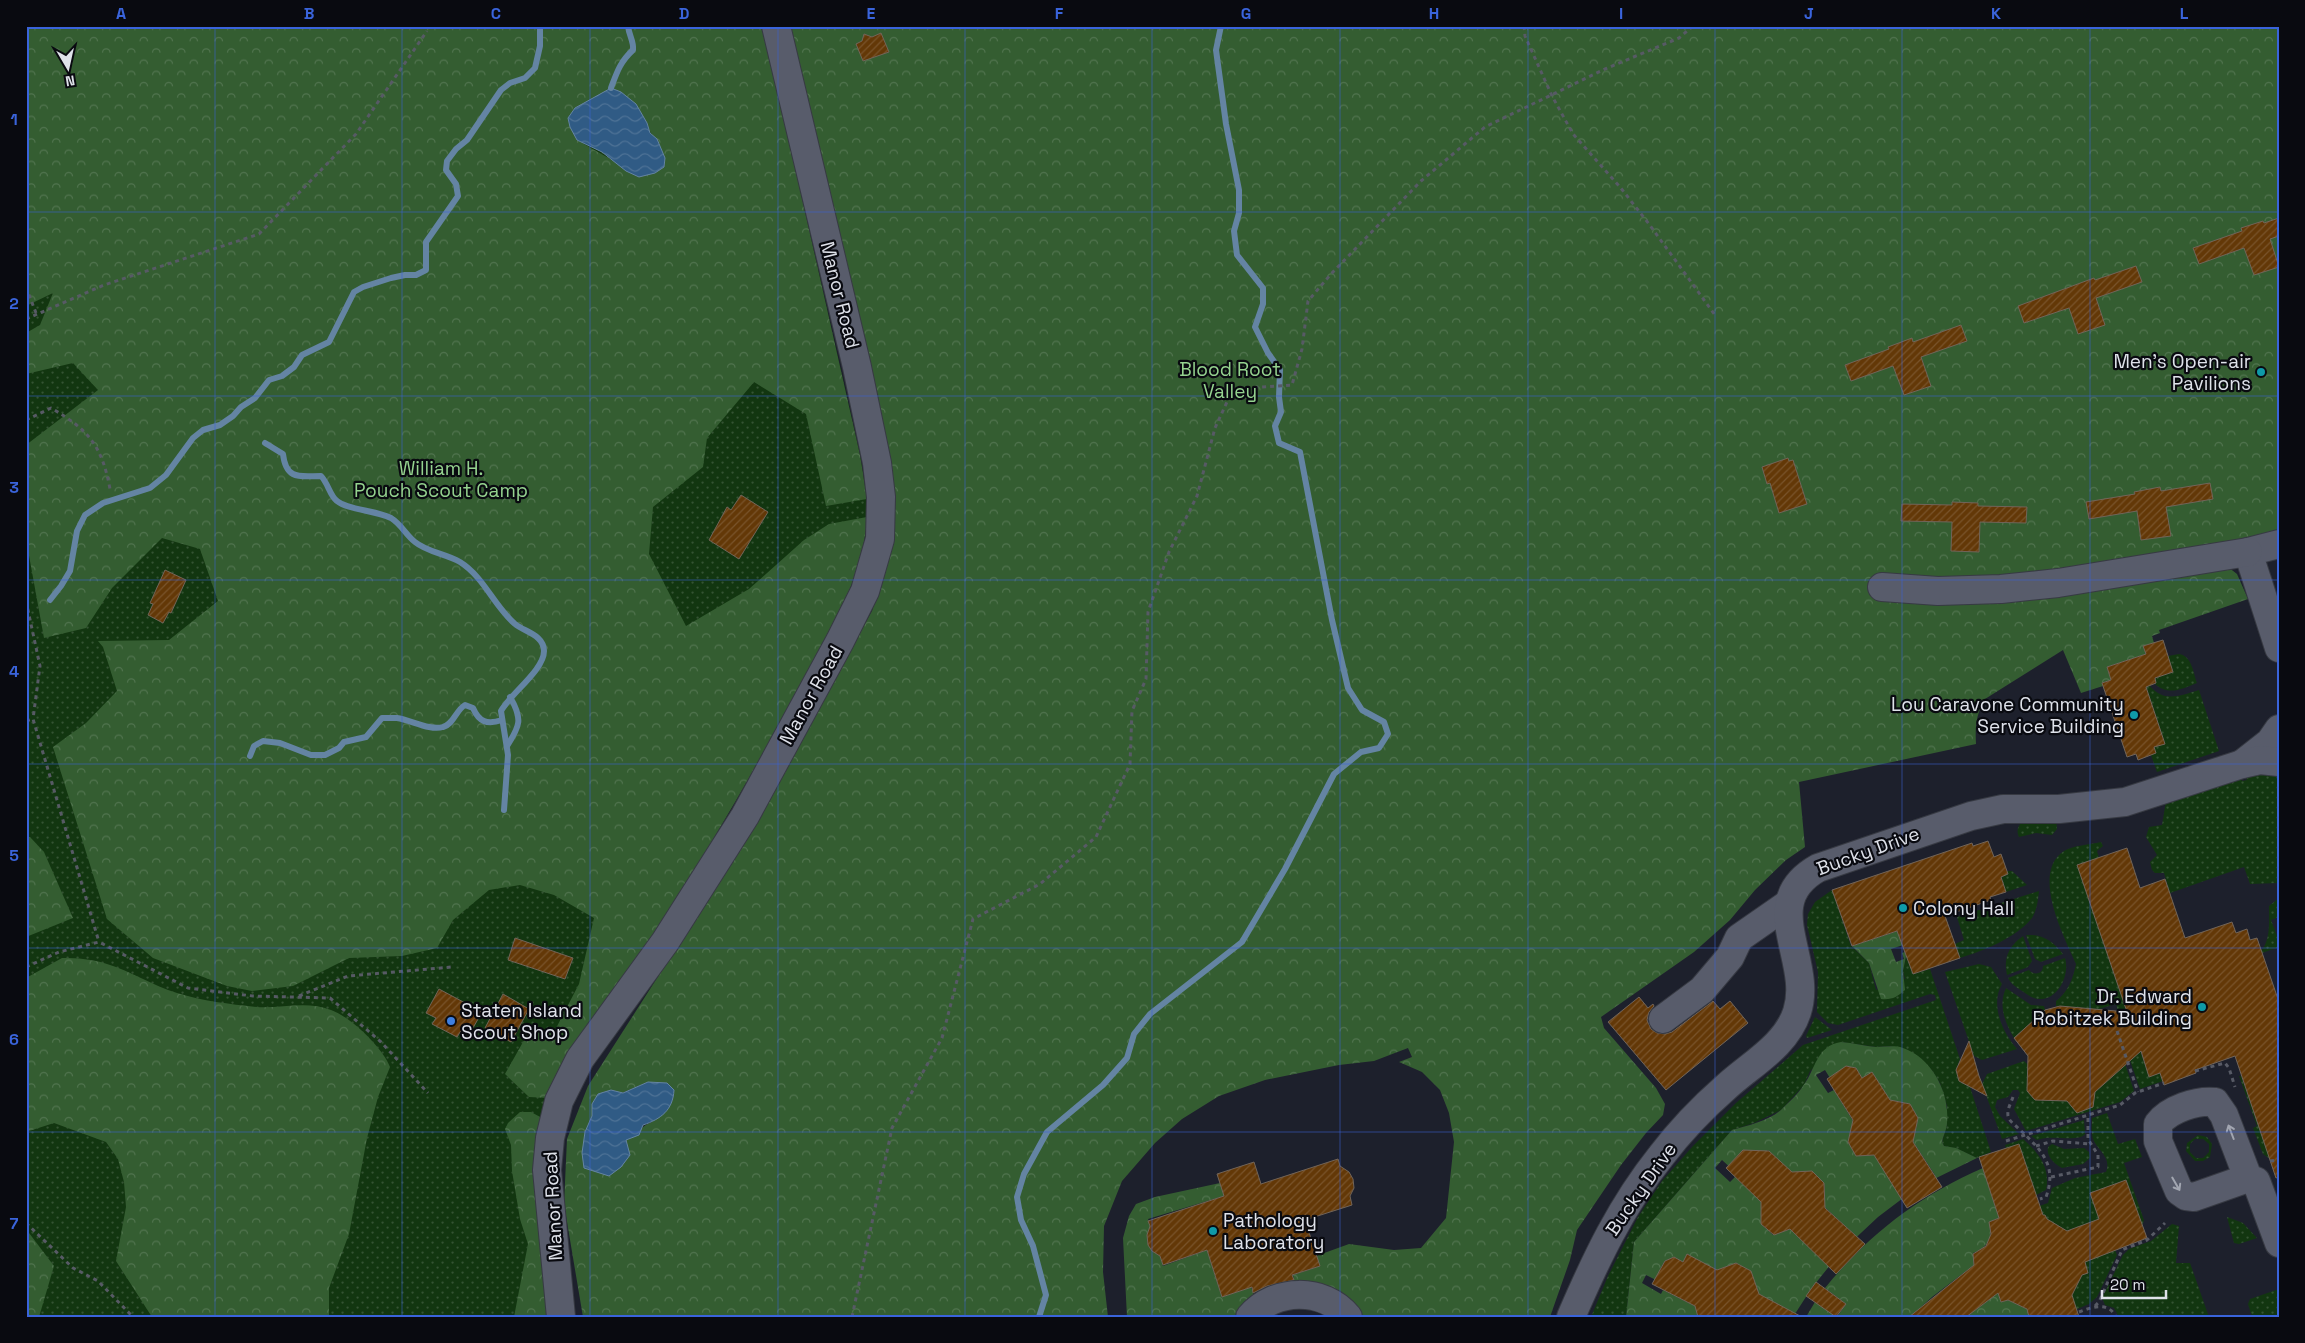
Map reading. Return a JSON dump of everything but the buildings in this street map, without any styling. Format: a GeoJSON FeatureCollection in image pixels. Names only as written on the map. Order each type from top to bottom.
{"type":"FeatureCollection","features":[{"type":"Feature","properties":{"kind":"street","name":"Manor Road"},"geometry":{"type":"LineString","coordinates":[[561,1317],[547,1170],[550,1138],[559,1101],[580,1059],[665,942],[745,816],[866,591],[880,540],[880,497],[875,453],[857,367],[776,26]]}},
{"type":"Feature","properties":{"kind":"street"},"geometry":{"type":"LineString","coordinates":[[1882,587],[1938,591],[2058,583],[2248,552],[2279,544]]}},
{"type":"Feature","properties":{"kind":"street"},"geometry":{"type":"LineString","coordinates":[[2248,552],[2279,648]]}},
{"type":"Feature","properties":{"kind":"street","name":"Bucky Drive"},"geometry":{"type":"LineString","coordinates":[[2242,764],[2264,748],[2279,729]]}},
{"type":"Feature","properties":{"kind":"street","name":"Bucky Drive"},"geometry":{"type":"LineString","coordinates":[[1571,1317],[1602,1246],[1631,1197],[1661,1156],[1692,1120],[1726,1086],[1771,1049],[1791,1026],[1801,997],[1801,983],[1788,924],[1788,904],[1794,887],[1803,876],[1818,868],[1971,816],[2003,809],[2059,809],[2125,802],[2242,764],[2260,760],[2279,762]]}},
{"type":"Feature","properties":{"kind":"street"},"geometry":{"type":"LineString","coordinates":[[1663,1019],[1702,990],[1730,957],[1739,938],[1788,904]]}},
{"type":"Feature","properties":{"kind":"street"},"geometry":{"type":"LineString","coordinates":[[2248,1178],[2256,1180],[2279,1243]]}},
{"type":"Feature","properties":{"kind":"street"},"geometry":{"type":"LineString","coordinates":[[1250,1317],[1263,1305],[1276,1299],[1298,1295],[1319,1298],[1333,1304],[1348,1317]]}},
{"type":"Feature","properties":{"kind":"path"},"geometry":{"type":"LineString","coordinates":[[1524,26],[1525,36],[1552,96],[1573,134],[1620,187],[1715,315]]}},
{"type":"Feature","properties":{"kind":"path"},"geometry":{"type":"LineString","coordinates":[[852,1317],[892,1128],[942,1038],[973,918],[1040,884],[1096,837],[1130,764],[1132,711],[1146,679],[1148,612],[1170,552],[1197,496],[1215,428],[1233,389],[1292,385],[1302,349],[1308,301],[1331,274],[1421,181],[1485,127],[1605,69],[1679,38],[1692,26]]}},
{"type":"Feature","properties":{"kind":"path"},"geometry":{"type":"LineString","coordinates":[[26,319],[36,313],[104,285],[259,234],[356,134],[427,31]]}},
{"type":"Feature","properties":{"kind":"path"},"geometry":{"type":"LineString","coordinates":[[26,286],[36,313]]}},
{"type":"Feature","properties":{"kind":"path"},"geometry":{"type":"LineString","coordinates":[[26,420],[51,408],[75,422],[92,439],[105,464],[110,489]]}},
{"type":"Feature","properties":{"kind":"path"},"geometry":{"type":"LineString","coordinates":[[26,601],[40,666],[33,718],[99,942]]}},
{"type":"Feature","properties":{"kind":"path"},"geometry":{"type":"LineString","coordinates":[[26,721],[33,718]]}},
{"type":"Feature","properties":{"kind":"path"},"geometry":{"type":"LineString","coordinates":[[26,967],[59,952],[99,942],[188,988],[253,996],[330,998],[381,1042],[428,1093]]}},
{"type":"Feature","properties":{"kind":"path"},"geometry":{"type":"LineString","coordinates":[[296,997],[348,976],[452,967]]}},
{"type":"Feature","properties":{"kind":"path"},"geometry":{"type":"LineString","coordinates":[[2117,1031],[2138,1092]]}},
{"type":"Feature","properties":{"kind":"path"},"geometry":{"type":"LineString","coordinates":[[2006,1141],[2124,1103],[2131,1095],[2164,1083]]}},
{"type":"Feature","properties":{"kind":"path"},"geometry":{"type":"LineString","coordinates":[[2013,1097],[2008,1110],[2009,1119],[2046,1159],[2051,1177],[2046,1197],[2040,1199]]}},
{"type":"Feature","properties":{"kind":"path"},"geometry":{"type":"LineString","coordinates":[[2051,1177],[2098,1167],[2098,1155],[2090,1144],[2088,1115]]}},
{"type":"Feature","properties":{"kind":"path"},"geometry":{"type":"LineString","coordinates":[[2036,1146],[2053,1141],[2090,1144]]}},
{"type":"Feature","properties":{"kind":"path"},"geometry":{"type":"LineString","coordinates":[[2079,1312],[2095,1306],[2099,1302],[2122,1250],[2147,1240],[2165,1223]]}},
{"type":"Feature","properties":{"kind":"path"},"geometry":{"type":"LineString","coordinates":[[26,1224],[73,1268],[98,1281],[133,1317]]}},
{"type":"Feature","properties":{"kind":"path"},"geometry":{"type":"LineString","coordinates":[[2095,1306],[2108,1308],[2116,1317]]}},
{"type":"Feature","properties":{"kind":"green space","name":"William H. Pouch Scout Camp"},"geometry":{"type":"Polygon","coordinates":[[[26,26],[763,26],[860,455],[867,499],[866,530],[855,571],[660,925],[592,1020],[549,1098],[539,1126],[535,1170],[547,1317],[26,1317],[26,26]]]}},
{"type":"Feature","properties":{"kind":"green space","name":"William H. Pouch Scout Camp"},"geometry":{"type":"Polygon","coordinates":[[[26,26],[763,26],[860,455],[867,499],[826,506],[806,414],[754,382],[707,438],[703,467],[653,507],[649,554],[686,626],[749,589],[804,540],[829,524],[867,517],[864,541],[858,566],[849,590],[815,661],[711,842],[645,947],[587,1028],[549,1098],[529,1097],[505,1074],[532,1026],[553,1034],[579,984],[594,918],[554,895],[520,885],[489,890],[453,920],[437,948],[402,956],[349,958],[293,986],[252,991],[227,986],[153,958],[107,919],[53,747],[86,723],[117,691],[103,647],[98,641],[169,640],[218,601],[200,549],[162,538],[112,588],[86,628],[44,638],[26,539],[26,445],[98,390],[73,363],[26,374],[26,333],[40,325],[53,293],[26,306],[26,26]],[[604,94],[575,108],[577,140],[612,160],[664,167],[661,148],[647,123],[604,94]]]}},
{"type":"Feature","properties":{"kind":"green space","name":"Blood Root Valley"},"geometry":{"type":"Polygon","coordinates":[[[787,26],[2279,26],[2279,532],[2228,567],[2237,574],[2248,599],[2159,630],[2160,633],[2152,636],[2154,643],[2143,646],[2146,654],[2107,667],[2111,680],[2102,683],[2103,686],[2081,693],[2063,650],[1985,699],[1977,721],[1976,744],[1799,782],[1805,847],[1786,860],[1755,890],[1730,920],[1694,952],[1601,1017],[1604,1028],[1656,1088],[1665,1104],[1663,1115],[1621,1165],[1577,1230],[1570,1260],[1550,1317],[1358,1317],[1295,1284],[1293,1275],[1320,1266],[1316,1256],[1349,1244],[1394,1250],[1421,1248],[1446,1218],[1454,1142],[1449,1113],[1440,1090],[1422,1072],[1399,1062],[1412,1057],[1408,1048],[1374,1061],[1339,1065],[1265,1080],[1219,1096],[1182,1119],[1155,1143],[1122,1181],[1104,1226],[1103,1272],[1108,1317],[583,1317],[564,1204],[567,1139],[588,1086],[737,853],[872,611],[889,556],[787,26]],[[648,1082],[622,1093],[611,1090],[598,1094],[592,1104],[592,1116],[585,1132],[584,1167],[596,1171],[627,1148],[626,1140],[633,1137],[644,1126],[652,1122],[648,1082]]]}},
{"type":"Feature","properties":{"kind":"green space"},"geometry":{"type":"Polygon","coordinates":[[[2179,654],[2189,661],[2197,683],[2170,691],[2160,688],[2155,684],[2155,678],[2173,672],[2168,656],[2179,654]]]}},
{"type":"Feature","properties":{"kind":"green space"},"geometry":{"type":"Polygon","coordinates":[[[2149,685],[2155,691],[2166,696],[2178,696],[2199,690],[2219,751],[2157,772],[2151,755],[2156,753],[2154,747],[2165,744],[2146,686],[2149,685]]]}},
{"type":"Feature","properties":{"kind":"green space"},"geometry":{"type":"Polygon","coordinates":[[[2245,774],[2279,774],[2279,883],[2250,884],[2244,867],[2170,893],[2164,873],[2155,873],[2152,870],[2150,862],[2157,855],[2146,837],[2149,827],[2162,825],[2166,801],[2241,775],[2242,781],[2247,780],[2245,774]]]}},
{"type":"Feature","properties":{"kind":"green space"},"geometry":{"type":"Polygon","coordinates":[[[2056,819],[2057,829],[2052,835],[2036,833],[2019,837],[2018,829],[2022,822],[2056,819]]]}},
{"type":"Feature","properties":{"kind":"green space"},"geometry":{"type":"Polygon","coordinates":[[[30,837],[44,852],[73,918],[26,937],[26,838],[30,837]]]}},
{"type":"Feature","properties":{"kind":"green space"},"geometry":{"type":"Polygon","coordinates":[[[2101,842],[2103,846],[2097,851],[2099,858],[2077,865],[2127,1012],[2119,1014],[2116,1004],[2099,1009],[2056,1006],[2056,1001],[2064,994],[2069,985],[2076,964],[2058,923],[2053,906],[2050,874],[2054,861],[2064,851],[2077,846],[2101,842]]]}},
{"type":"Feature","properties":{"kind":"green space"},"geometry":{"type":"Polygon","coordinates":[[[2007,871],[2012,871],[2027,885],[2006,892],[2001,877],[2008,874],[2007,871]]]}},
{"type":"Feature","properties":{"kind":"green space"},"geometry":{"type":"Polygon","coordinates":[[[1832,890],[1851,946],[1869,963],[1876,990],[1905,979],[1903,971],[1906,956],[1913,974],[1930,969],[1960,1059],[1956,1070],[1959,1081],[1970,1087],[1991,1152],[1977,1158],[1957,1149],[1944,1146],[1942,1142],[1947,1125],[1947,1106],[1940,1083],[1931,1069],[1891,1046],[1876,1047],[1841,1042],[1810,1071],[1804,1085],[1781,1110],[1754,1123],[1732,1130],[1634,1242],[1626,1317],[1591,1317],[1608,1276],[1638,1217],[1662,1181],[1693,1146],[1736,1103],[1803,1045],[1936,1000],[1935,995],[1930,994],[1838,1025],[1828,1023],[1817,1012],[1818,972],[1807,925],[1808,914],[1815,902],[1832,890]]]}},
{"type":"Feature","properties":{"kind":"green space"},"geometry":{"type":"Polygon","coordinates":[[[2039,891],[2037,905],[2032,918],[2017,932],[1999,943],[1960,958],[1955,944],[1964,940],[1957,917],[2039,891]]]}},
{"type":"Feature","properties":{"kind":"green space"},"geometry":{"type":"Polygon","coordinates":[[[2279,898],[2279,917],[2271,920],[2279,941],[2279,947],[2262,953],[2261,951],[2268,936],[2269,906],[2279,898]]]}},
{"type":"Feature","properties":{"kind":"green space"},"geometry":{"type":"Polygon","coordinates":[[[1898,931],[1903,945],[1891,949],[1896,962],[1904,959],[1902,953],[1905,952],[1903,971],[1905,990],[1894,998],[1881,999],[1869,963],[1852,946],[1898,931]]]}},
{"type":"Feature","properties":{"kind":"green space"},"geometry":{"type":"Polygon","coordinates":[[[2026,935],[2047,939],[2063,954],[2041,962],[2035,959],[2026,935]]]}},
{"type":"Feature","properties":{"kind":"green space"},"geometry":{"type":"Polygon","coordinates":[[[2023,936],[2032,961],[2028,967],[2007,975],[2006,963],[2008,953],[2023,936]]]}},
{"type":"Feature","properties":{"kind":"green space"},"geometry":{"type":"Polygon","coordinates":[[[62,958],[101,962],[125,970],[168,990],[206,1000],[256,1007],[303,1005],[322,1007],[348,1019],[374,1042],[381,1051],[390,1067],[378,1097],[367,1138],[349,1234],[329,1288],[329,1317],[152,1317],[116,1261],[126,1207],[124,1182],[118,1159],[106,1142],[54,1123],[26,1132],[26,978],[62,958]]]}},
{"type":"Feature","properties":{"kind":"green space"},"geometry":{"type":"Polygon","coordinates":[[[2065,958],[2066,971],[2062,984],[2053,995],[2047,998],[2037,999],[2031,996],[2014,985],[2008,978],[2029,970],[2033,973],[2038,973],[2042,971],[2043,966],[2065,958]]]}},
{"type":"Feature","properties":{"kind":"green space"},"geometry":{"type":"Polygon","coordinates":[[[1979,964],[1991,967],[2002,984],[1997,1000],[1999,1018],[2017,1049],[1982,1060],[1974,1056],[1945,972],[1979,964]]]}},
{"type":"Feature","properties":{"kind":"green space"},"geometry":{"type":"Polygon","coordinates":[[[2006,988],[2031,1005],[2044,1006],[2045,1010],[2014,1038],[2004,1014],[2003,1001],[2006,988]]]}},
{"type":"Feature","properties":{"kind":"green space"},"geometry":{"type":"Polygon","coordinates":[[[1815,1017],[1832,1030],[1807,1038],[1806,1036],[1815,1017]]]}},
{"type":"Feature","properties":{"kind":"green space"},"geometry":{"type":"Polygon","coordinates":[[[2131,1025],[2149,1076],[2160,1073],[2163,1081],[2140,1089],[2119,1029],[2131,1025]]]}},
{"type":"Feature","properties":{"kind":"green space"},"geometry":{"type":"Polygon","coordinates":[[[2114,1030],[2134,1091],[2120,1102],[2026,1131],[2014,1109],[2020,1093],[2018,1090],[2013,1090],[2008,1097],[1997,1100],[1995,1107],[2000,1116],[2019,1134],[2002,1139],[1982,1084],[1987,1074],[2024,1061],[2036,1072],[2027,1091],[2035,1100],[2067,1101],[2077,1112],[2093,1107],[2095,1092],[2119,1070],[2114,1030]]]}},
{"type":"Feature","properties":{"kind":"green space"},"geometry":{"type":"Polygon","coordinates":[[[1841,1042],[1876,1047],[1900,1047],[1923,1060],[1937,1078],[1945,1100],[1947,1123],[1942,1142],[1944,1146],[1956,1148],[1977,1158],[1924,1184],[1935,1175],[1908,1134],[1916,1129],[1918,1118],[1910,1104],[1896,1101],[1892,1104],[1872,1072],[1862,1078],[1856,1068],[1846,1066],[1833,1083],[1825,1070],[1816,1075],[1828,1093],[1834,1090],[1856,1126],[1851,1129],[1848,1142],[1856,1156],[1874,1155],[1911,1192],[1878,1217],[1846,1247],[1855,1235],[1818,1201],[1825,1195],[1824,1183],[1812,1171],[1795,1176],[1768,1150],[1761,1157],[1733,1170],[1722,1160],[1715,1168],[1730,1182],[1735,1177],[1766,1206],[1761,1224],[1773,1235],[1790,1229],[1835,1259],[1811,1289],[1793,1317],[1794,1313],[1750,1290],[1751,1271],[1736,1263],[1723,1268],[1721,1272],[1683,1262],[1674,1257],[1665,1261],[1660,1269],[1662,1278],[1660,1282],[1646,1275],[1642,1283],[1661,1294],[1663,1290],[1701,1309],[1698,1317],[1626,1317],[1634,1242],[1732,1130],[1765,1120],[1782,1109],[1801,1089],[1821,1053],[1833,1044],[1841,1042]]]}},
{"type":"Feature","properties":{"kind":"green space"},"geometry":{"type":"Polygon","coordinates":[[[2239,1076],[2241,1076],[2270,1159],[2263,1154],[2253,1128],[2257,1126],[2239,1076]]]}},
{"type":"Feature","properties":{"kind":"green space"},"geometry":{"type":"Polygon","coordinates":[[[520,1112],[531,1112],[542,1118],[539,1126],[535,1170],[547,1317],[514,1317],[528,1244],[520,1219],[512,1171],[511,1145],[505,1129],[508,1123],[520,1112]]]}},
{"type":"Feature","properties":{"kind":"green space"},"geometry":{"type":"Polygon","coordinates":[[[2107,1113],[2118,1144],[2135,1139],[2142,1157],[2124,1163],[2144,1220],[2142,1226],[2126,1180],[2090,1193],[2111,1251],[2115,1250],[2117,1255],[2097,1297],[2089,1304],[2075,1310],[2072,1295],[2082,1275],[2088,1273],[2074,1228],[2067,1231],[2047,1219],[2039,1206],[2048,1203],[2052,1188],[2075,1178],[2106,1172],[2106,1158],[2093,1139],[2092,1118],[2107,1113]]]}},
{"type":"Feature","properties":{"kind":"green space"},"geometry":{"type":"Polygon","coordinates":[[[2084,1120],[2085,1134],[2081,1137],[2043,1138],[2037,1140],[2031,1136],[2084,1120]]]}},
{"type":"Feature","properties":{"kind":"green space"},"geometry":{"type":"Polygon","coordinates":[[[2198,1135],[2207,1137],[2212,1144],[2210,1157],[2203,1161],[2195,1161],[2186,1151],[2187,1143],[2198,1135]],[[2195,1139],[2190,1144],[2190,1152],[2196,1158],[2203,1158],[2209,1152],[2209,1144],[2203,1139],[2195,1139]]]}},
{"type":"Feature","properties":{"kind":"green space"},"geometry":{"type":"Polygon","coordinates":[[[2023,1139],[2034,1149],[2042,1161],[2047,1175],[2046,1190],[2036,1195],[2019,1144],[2006,1148],[2005,1145],[2023,1139]]]}},
{"type":"Feature","properties":{"kind":"green space"},"geometry":{"type":"Polygon","coordinates":[[[2052,1144],[2064,1149],[2084,1148],[2089,1152],[2090,1158],[2083,1164],[2062,1168],[2049,1157],[2048,1147],[2052,1144]]]}},
{"type":"Feature","properties":{"kind":"green space"},"geometry":{"type":"Polygon","coordinates":[[[1983,1168],[1999,1218],[1989,1222],[1990,1237],[1986,1245],[1973,1253],[1974,1265],[1932,1297],[1910,1317],[1837,1317],[1846,1304],[1825,1288],[1859,1250],[1896,1218],[1916,1204],[1983,1168]]]}},
{"type":"Feature","properties":{"kind":"green space"},"geometry":{"type":"Polygon","coordinates":[[[1220,1183],[1224,1196],[1148,1219],[1151,1227],[1147,1240],[1148,1244],[1152,1250],[1160,1255],[1163,1266],[1207,1250],[1222,1297],[1251,1287],[1254,1296],[1238,1317],[1127,1317],[1123,1238],[1129,1216],[1136,1204],[1155,1197],[1220,1183]]]}},
{"type":"Feature","properties":{"kind":"green space"},"geometry":{"type":"Polygon","coordinates":[[[2227,1217],[2243,1223],[2257,1238],[2239,1244],[2234,1243],[2227,1217]]]}},
{"type":"Feature","properties":{"kind":"green space"},"geometry":{"type":"Polygon","coordinates":[[[2172,1224],[2179,1226],[2176,1263],[2190,1263],[2209,1317],[2119,1317],[2114,1308],[2105,1305],[2102,1298],[2123,1255],[2129,1249],[2151,1241],[2172,1224]]]}},
{"type":"Feature","properties":{"kind":"green space"},"geometry":{"type":"Polygon","coordinates":[[[26,1229],[54,1266],[39,1317],[26,1317],[26,1229]]]}},
{"type":"Feature","properties":{"kind":"green space"},"geometry":{"type":"Polygon","coordinates":[[[2279,1289],[2279,1317],[2252,1317],[2248,1304],[2250,1299],[2279,1289]]]}},
{"type":"Feature","properties":{"kind":"green space"},"geometry":{"type":"Polygon","coordinates":[[[1998,1293],[2001,1302],[2008,1300],[2027,1309],[2029,1315],[2033,1317],[1966,1317],[1998,1293]]]}},
{"type":"Feature","properties":{"kind":"green space"},"geometry":{"type":"Polygon","coordinates":[[[1815,1302],[1837,1317],[1806,1317],[1815,1302]]]}},
{"type":"Feature","properties":{"kind":"water"},"geometry":{"type":"Polygon","coordinates":[[[611,88],[621,92],[636,104],[647,123],[650,133],[657,139],[665,158],[664,167],[655,173],[639,177],[626,171],[602,152],[577,140],[570,127],[568,118],[575,108],[611,88]]]}},
{"type":"Feature","properties":{"kind":"water"},"geometry":{"type":"Polygon","coordinates":[[[648,1082],[667,1083],[674,1090],[671,1103],[665,1113],[643,1125],[639,1135],[626,1140],[630,1155],[621,1167],[609,1176],[584,1168],[582,1153],[585,1132],[592,1116],[592,1104],[598,1094],[611,1090],[623,1093],[648,1082]]]}},
{"type":"Feature","properties":{"kind":"waterway"},"geometry":{"type":"LineString","coordinates":[[50,600],[70,571],[77,531],[85,515],[103,503],[150,488],[166,475],[193,438],[203,430],[220,425],[233,416],[241,407],[255,398],[269,380],[282,376],[294,367],[302,355],[329,342],[354,292],[391,278],[416,275],[426,270],[426,242],[458,196],[456,184],[446,170],[447,161],[456,149],[467,140],[501,90],[510,83],[525,78],[535,68],[540,46],[540,26]]}},
{"type":"Feature","properties":{"kind":"waterway"},"geometry":{"type":"LineString","coordinates":[[611,88],[622,63],[633,50],[628,26]]}},
{"type":"Feature","properties":{"kind":"waterway"},"geometry":{"type":"LineString","coordinates":[[1039,1317],[1046,1295],[1033,1246],[1021,1220],[1017,1197],[1024,1174],[1047,1132],[1103,1085],[1127,1058],[1134,1034],[1150,1014],[1242,942],[1285,869],[1334,774],[1361,752],[1379,748],[1388,734],[1384,722],[1362,710],[1348,688],[1332,620],[1300,452],[1279,443],[1275,426],[1281,412],[1279,397],[1280,370],[1268,353],[1255,327],[1263,304],[1263,288],[1237,255],[1234,231],[1239,213],[1239,190],[1226,124],[1216,50],[1221,26]]}},
{"type":"Feature","properties":{"kind":"waterway"},"geometry":{"type":"LineString","coordinates":[[265,443],[283,454],[287,469],[291,473],[301,476],[321,476],[337,501],[355,508],[385,515],[398,523],[420,545],[460,562],[476,575],[501,609],[515,624],[541,641],[544,651],[539,666],[501,711],[508,755],[504,810]]}},
{"type":"Feature","properties":{"kind":"waterway"},"geometry":{"type":"LineString","coordinates":[[507,746],[515,733],[518,722],[517,711],[510,697]]}},
{"type":"Feature","properties":{"kind":"waterway"},"geometry":{"type":"LineString","coordinates":[[250,756],[254,746],[263,741],[280,743],[311,755],[325,755],[339,748],[344,742],[366,737],[382,718],[397,718],[438,728],[450,723],[465,705],[473,708],[484,721],[502,720]]}},
{"type":"Feature","properties":{"kind":"place","name":"Men's Open-air Pavilions"},"geometry":{"type":"Point","coordinates":[2261,372]}},
{"type":"Feature","properties":{"kind":"place","name":"Lou Caravone Community Service Building"},"geometry":{"type":"Point","coordinates":[2134,715]}},
{"type":"Feature","properties":{"kind":"place","name":"Colony Hall"},"geometry":{"type":"Point","coordinates":[1903,908]}},
{"type":"Feature","properties":{"kind":"place","name":"Dr. Edward Robitzek Building"},"geometry":{"type":"Point","coordinates":[2202,1007]}},
{"type":"Feature","properties":{"kind":"place","name":"Staten Island Scout Shop"},"geometry":{"type":"Point","coordinates":[451,1021]}},
{"type":"Feature","properties":{"kind":"place","name":"Pathology Laboratory"},"geometry":{"type":"Point","coordinates":[1213,1231]}}]}
